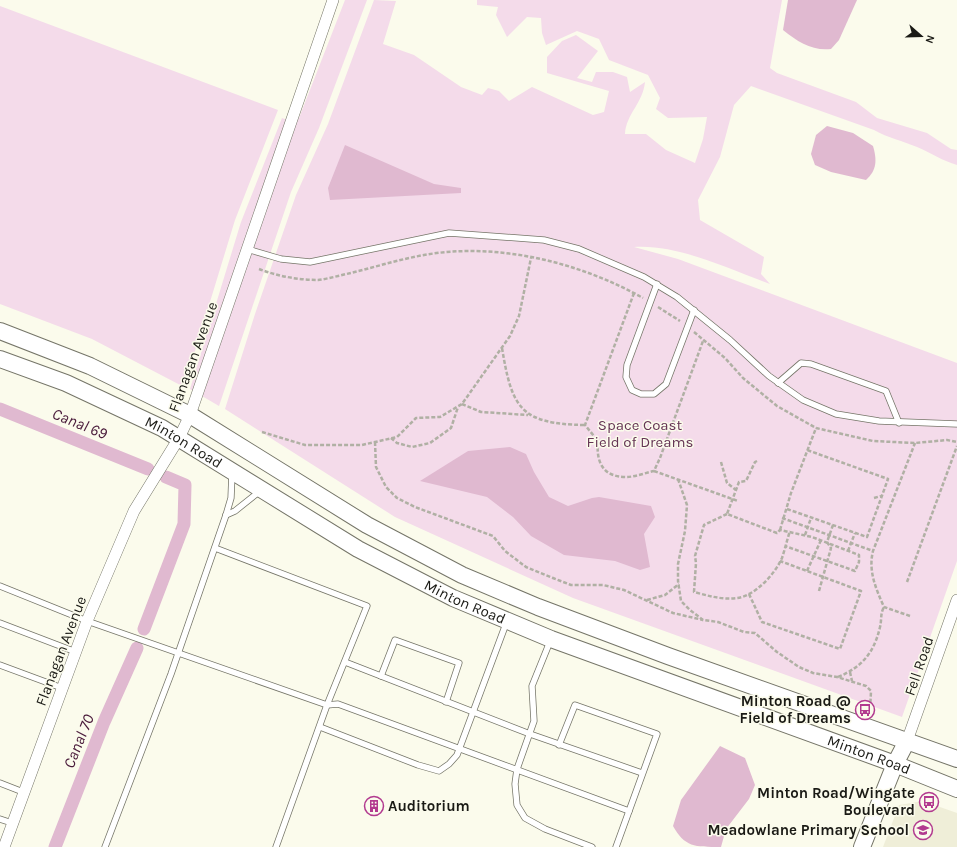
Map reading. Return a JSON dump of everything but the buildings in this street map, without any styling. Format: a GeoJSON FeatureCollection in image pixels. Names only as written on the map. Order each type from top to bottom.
{"type":"FeatureCollection","features":[{"type":"Feature","properties":{"kind":"main road","name":"Minton Road"},"geometry":{"type":"LineString","coordinates":[[0,331],[90,366],[190,415],[367,525],[462,575],[538,608],[957,759]]}},
{"type":"Feature","properties":{"kind":"main road","name":"Minton Road"},"geometry":{"type":"LineString","coordinates":[[0,359],[66,383],[179,438],[358,549],[453,598],[551,639],[895,764],[957,789]]}},
{"type":"Feature","properties":{"kind":"main road"},"geometry":{"type":"LineString","coordinates":[[507,621],[538,608],[551,639]]}},
{"type":"Feature","properties":{"kind":"main road"},"geometry":{"type":"LineString","coordinates":[[862,847],[895,764],[907,741]]}},
{"type":"Feature","properties":{"kind":"street","name":"Flanagan Avenue"},"geometry":{"type":"LineString","coordinates":[[4,847],[87,621],[134,511],[179,438],[190,415],[332,0]]}},
{"type":"Feature","properties":{"kind":"street","name":"Fell Road"},"geometry":{"type":"LineString","coordinates":[[907,741],[957,600]]}},
{"type":"Feature","properties":{"kind":"lane"},"geometry":{"type":"LineString","coordinates":[[247,249],[280,259],[310,262],[449,233],[544,240],[578,249],[644,276],[657,284],[694,310],[778,383],[803,400],[836,414],[899,423],[957,424]]}},
{"type":"Feature","properties":{"kind":"lane"},"geometry":{"type":"LineString","coordinates":[[657,284],[627,366],[626,378],[632,390],[641,394],[654,394],[666,384],[694,310]]}},
{"type":"Feature","properties":{"kind":"lane"},"geometry":{"type":"LineString","coordinates":[[778,383],[801,363],[811,364],[886,391],[899,423]]}},
{"type":"Feature","properties":{"kind":"lane"},"geometry":{"type":"LineString","coordinates":[[105,847],[178,653],[215,548],[231,498],[232,470]]}},
{"type":"Feature","properties":{"kind":"lane"},"geometry":{"type":"LineString","coordinates":[[226,515],[235,511],[262,489]]}},
{"type":"Feature","properties":{"kind":"lane"},"geometry":{"type":"LineString","coordinates":[[215,548],[367,606],[327,705],[276,847]]}},
{"type":"Feature","properties":{"kind":"lane"},"geometry":{"type":"LineString","coordinates":[[0,586],[87,621],[327,705],[338,704],[629,811]]}},
{"type":"Feature","properties":{"kind":"lane"},"geometry":{"type":"LineString","coordinates":[[320,727],[418,766],[439,771],[450,764],[457,755],[507,621]]}},
{"type":"Feature","properties":{"kind":"lane"},"geometry":{"type":"LineString","coordinates":[[0,623],[76,652]]}},
{"type":"Feature","properties":{"kind":"lane"},"geometry":{"type":"LineString","coordinates":[[551,639],[532,686],[534,721],[517,769],[515,784],[517,805],[526,818],[545,829],[592,847]]}},
{"type":"Feature","properties":{"kind":"lane"},"geometry":{"type":"LineString","coordinates":[[381,676],[395,640],[459,663],[446,702]]}},
{"type":"Feature","properties":{"kind":"lane"},"geometry":{"type":"LineString","coordinates":[[345,662],[559,745],[642,774]]}},
{"type":"Feature","properties":{"kind":"lane"},"geometry":{"type":"LineString","coordinates":[[0,665],[62,688]]}},
{"type":"Feature","properties":{"kind":"lane"},"geometry":{"type":"LineString","coordinates":[[559,745],[574,706],[657,734],[616,847]]}},
{"type":"Feature","properties":{"kind":"lane"},"geometry":{"type":"LineString","coordinates":[[0,783],[23,792]]}},
{"type":"Feature","properties":{"kind":"lane"},"geometry":{"type":"LineString","coordinates":[[0,819],[12,823]]}},
{"type":"Feature","properties":{"kind":"path"},"geometry":{"type":"LineString","coordinates":[[259,269],[273,275],[319,280],[425,255],[474,251],[547,260],[580,269],[634,293],[675,317],[711,346],[743,378],[777,406],[816,428],[873,441],[915,442],[947,440],[957,442]]}},
{"type":"Feature","properties":{"kind":"path"},"geometry":{"type":"LineString","coordinates":[[262,432],[305,444],[362,445],[397,437],[416,418],[440,417],[462,404],[510,336],[519,316],[531,258]]}},
{"type":"Feature","properties":{"kind":"path"},"geometry":{"type":"LineString","coordinates":[[585,425],[634,293]]}},
{"type":"Feature","properties":{"kind":"path"},"geometry":{"type":"LineString","coordinates":[[654,471],[703,341]]}},
{"type":"Feature","properties":{"kind":"path"},"geometry":{"type":"LineString","coordinates":[[502,347],[506,375],[516,402],[528,415]]}},
{"type":"Feature","properties":{"kind":"path"},"geometry":{"type":"LineString","coordinates":[[462,404],[481,412],[513,416],[528,415],[561,425],[585,425]]}},
{"type":"Feature","properties":{"kind":"path"},"geometry":{"type":"LineString","coordinates":[[391,438],[397,443],[412,447],[430,443],[452,428],[458,406]]}},
{"type":"Feature","properties":{"kind":"path"},"geometry":{"type":"LineString","coordinates":[[585,425],[598,441],[596,455],[600,465],[606,471],[626,477],[654,471],[738,501]]}},
{"type":"Feature","properties":{"kind":"path"},"geometry":{"type":"LineString","coordinates":[[780,530],[816,428]]}},
{"type":"Feature","properties":{"kind":"path"},"geometry":{"type":"LineString","coordinates":[[375,442],[376,467],[386,487],[396,498],[415,507],[493,536],[505,552],[526,567],[571,585],[603,585],[624,590],[673,613],[718,622],[744,632],[755,633],[777,652],[799,667],[813,673],[837,677],[866,686],[871,691],[870,711]]}},
{"type":"Feature","properties":{"kind":"path"},"geometry":{"type":"LineString","coordinates":[[910,616],[884,607],[878,593],[870,563],[873,551],[915,442]]}},
{"type":"Feature","properties":{"kind":"path"},"geometry":{"type":"LineString","coordinates":[[907,582],[957,446]]}},
{"type":"Feature","properties":{"kind":"path"},"geometry":{"type":"LineString","coordinates":[[787,509],[867,537],[888,479],[807,450]]}},
{"type":"Feature","properties":{"kind":"path"},"geometry":{"type":"LineString","coordinates":[[757,461],[755,462],[746,481],[739,482],[727,514],[704,525],[695,556],[694,592],[718,598],[739,598],[749,594],[769,578],[780,561],[790,531]]}},
{"type":"Feature","properties":{"kind":"path"},"geometry":{"type":"LineString","coordinates":[[721,462],[727,483],[736,490]]}},
{"type":"Feature","properties":{"kind":"path"},"geometry":{"type":"LineString","coordinates":[[678,479],[687,505],[685,531],[678,564],[681,601],[703,620]]}},
{"type":"Feature","properties":{"kind":"path"},"geometry":{"type":"LineString","coordinates":[[874,498],[882,496]]}},
{"type":"Feature","properties":{"kind":"path"},"geometry":{"type":"LineString","coordinates":[[727,514],[777,533],[780,530],[790,531],[821,540],[859,555],[859,562],[855,571],[786,546]]}},
{"type":"Feature","properties":{"kind":"path"},"geometry":{"type":"LineString","coordinates":[[783,518],[873,551]]}},
{"type":"Feature","properties":{"kind":"path"},"geometry":{"type":"LineString","coordinates":[[805,535],[811,518]]}},
{"type":"Feature","properties":{"kind":"path"},"geometry":{"type":"LineString","coordinates":[[826,542],[833,525]]}},
{"type":"Feature","properties":{"kind":"path"},"geometry":{"type":"LineString","coordinates":[[848,551],[855,533]]}},
{"type":"Feature","properties":{"kind":"path"},"geometry":{"type":"LineString","coordinates":[[807,571],[821,540]]}},
{"type":"Feature","properties":{"kind":"path"},"geometry":{"type":"LineString","coordinates":[[819,591],[831,548],[826,542]]}},
{"type":"Feature","properties":{"kind":"path"},"geometry":{"type":"LineString","coordinates":[[749,594],[762,622],[840,649],[861,591],[780,561]]}},
{"type":"Feature","properties":{"kind":"path"},"geometry":{"type":"LineString","coordinates":[[646,600],[665,595],[679,584]]}},
{"type":"Feature","properties":{"kind":"path"},"geometry":{"type":"LineString","coordinates":[[837,677],[850,672],[864,661],[875,646],[880,625],[880,614],[884,607]]}},
{"type":"Feature","properties":{"kind":"path"},"geometry":{"type":"LineString","coordinates":[[850,672],[852,681]]}},
{"type":"Feature","properties":{"kind":"shaded area"},"geometry":{"type":"Polygon","coordinates":[[[788,0],[857,0],[839,40],[831,49],[818,49],[806,45],[783,30],[788,0]]]}},
{"type":"Feature","properties":{"kind":"shaded area"},"geometry":{"type":"Polygon","coordinates":[[[827,126],[853,133],[873,146],[875,156],[874,169],[866,180],[831,172],[815,165],[811,154],[816,135],[827,126]]]}},
{"type":"Feature","properties":{"kind":"shaded area"},"geometry":{"type":"Polygon","coordinates":[[[345,145],[434,184],[461,188],[461,193],[330,200],[328,188],[345,145]]]}},
{"type":"Feature","properties":{"kind":"shaded area"},"geometry":{"type":"Polygon","coordinates":[[[510,447],[526,454],[534,472],[549,497],[568,506],[599,497],[651,506],[655,517],[644,534],[650,567],[640,570],[615,561],[564,555],[531,536],[513,517],[487,497],[420,481],[468,451],[510,447]]]}},
{"type":"Feature","properties":{"kind":"shaded area"},"geometry":{"type":"Polygon","coordinates":[[[720,746],[745,758],[755,785],[749,799],[726,829],[721,847],[697,846],[686,842],[677,833],[673,826],[681,800],[720,746]]]}},
{"type":"Feature","properties":{"kind":"shaded area","name":"Meadowlane Primary School"},"geometry":{"type":"Polygon","coordinates":[[[923,801],[957,813],[957,847],[883,847],[899,805],[923,801]]]}},
{"type":"Feature","properties":{"kind":"green space"},"geometry":{"type":"Polygon","coordinates":[[[345,0],[367,0],[319,128],[291,192],[219,406],[190,389],[241,222],[282,118],[293,122],[299,118],[345,0]]]}},
{"type":"Feature","properties":{"kind":"green space","name":"Space Coast Field of Dreams"},"geometry":{"type":"Polygon","coordinates":[[[374,0],[396,1],[383,44],[414,55],[461,87],[482,95],[488,88],[499,91],[509,101],[532,87],[593,115],[604,112],[609,91],[547,73],[547,57],[562,41],[576,35],[598,51],[577,78],[592,82],[596,72],[613,72],[627,77],[630,92],[645,82],[641,96],[628,120],[625,134],[646,134],[666,150],[695,163],[703,139],[707,117],[668,118],[656,109],[660,98],[648,75],[609,60],[599,39],[577,31],[546,45],[542,33],[541,18],[527,17],[507,37],[496,15],[498,7],[477,5],[477,0],[782,0],[770,68],[777,73],[856,102],[877,118],[927,133],[951,149],[957,150],[957,165],[874,130],[751,86],[734,105],[720,157],[698,200],[700,220],[764,257],[761,274],[770,284],[686,253],[651,247],[634,247],[678,259],[957,363],[957,561],[902,717],[573,598],[395,517],[225,409],[255,314],[296,195],[328,124],[374,0]]]}},
{"type":"Feature","properties":{"kind":"green space"},"geometry":{"type":"Polygon","coordinates":[[[0,6],[278,110],[235,220],[184,387],[92,339],[0,304],[0,6]]]}},
{"type":"Feature","properties":{"kind":"waterway","name":"Canal 69"},"geometry":{"type":"LineString","coordinates":[[0,409],[148,469]]}},
{"type":"Feature","properties":{"kind":"waterway","name":"Canal 70"},"geometry":{"type":"LineString","coordinates":[[144,629],[184,524],[185,485],[166,477]]}},
{"type":"Feature","properties":{"kind":"waterway","name":"Canal 70"},"geometry":{"type":"LineString","coordinates":[[55,847],[104,722],[137,648]]}},
{"type":"Feature","properties":{"kind":"place","name":"Minton Road @ Field of Dreams"},"geometry":{"type":"Point","coordinates":[865,710]}},
{"type":"Feature","properties":{"kind":"place","name":"Minton Road/Wingate Boulevard"},"geometry":{"type":"Point","coordinates":[929,802]}},
{"type":"Feature","properties":{"kind":"place","name":"Auditorium"},"geometry":{"type":"Point","coordinates":[374,806]}},
{"type":"Feature","properties":{"kind":"place","name":"Meadowlane Primary School"},"geometry":{"type":"Point","coordinates":[923,830]}}]}
